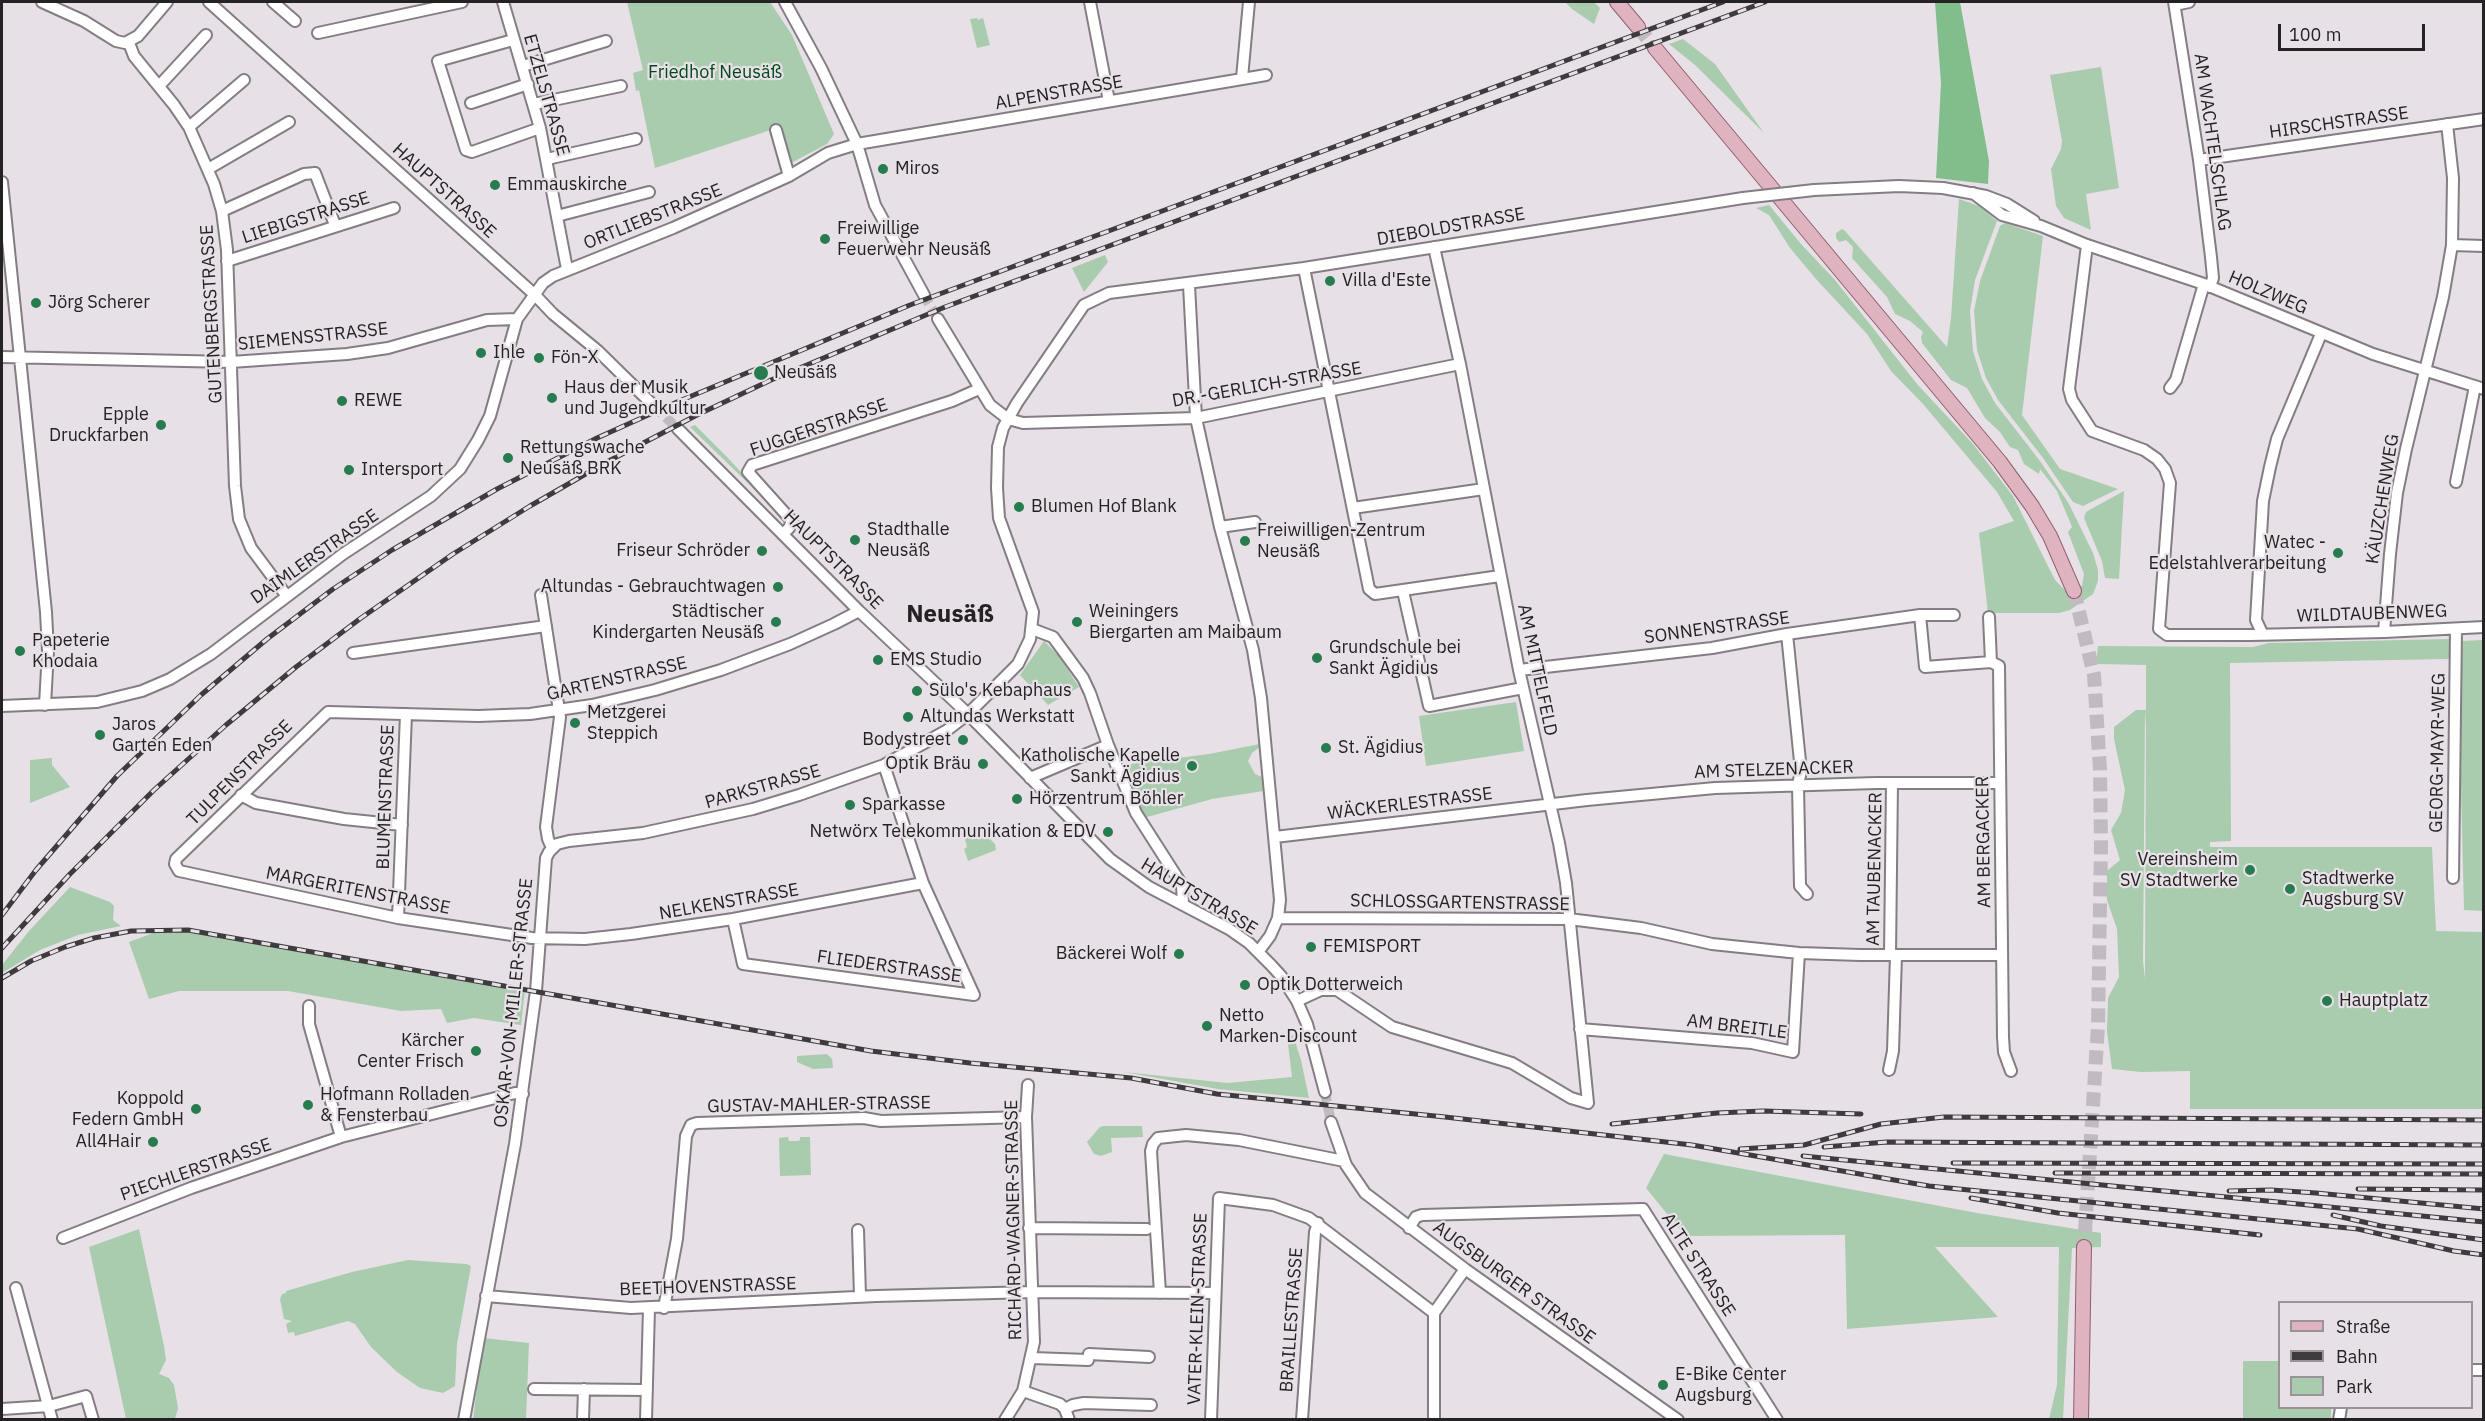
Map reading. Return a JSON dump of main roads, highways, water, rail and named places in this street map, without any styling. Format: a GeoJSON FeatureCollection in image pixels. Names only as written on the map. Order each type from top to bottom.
{"type":"FeatureCollection","features":[{"type":"Feature","properties":{"kind":"main road"},"geometry":{"type":"LineString","coordinates":[[1617,2],[1638,27]]}},
{"type":"Feature","properties":{"kind":"main road"},"geometry":{"type":"LineString","coordinates":[[1655,48],[2000,462],[2032,506],[2050,536],[2074,591]]}},
{"type":"Feature","properties":{"kind":"main road"},"geometry":{"type":"LineString","coordinates":[[2081,1419],[2084,1247]]}},
{"type":"Feature","properties":{"kind":"tunnel"},"geometry":{"type":"LineString","coordinates":[[1638,27],[1655,48]]}},
{"type":"Feature","properties":{"kind":"tunnel"},"geometry":{"type":"LineString","coordinates":[[924,295],[938,319]]}},
{"type":"Feature","properties":{"kind":"tunnel"},"geometry":{"type":"LineString","coordinates":[[655,407],[678,429]]}},
{"type":"Feature","properties":{"kind":"tunnel"},"geometry":{"type":"LineString","coordinates":[[2074,591],[2094,675],[2100,769],[2098,1026],[2084,1247]]}},
{"type":"Feature","properties":{"kind":"tunnel"},"geometry":{"type":"LineString","coordinates":[[1325,1092],[1331,1122]]}},
{"type":"Feature","properties":{"kind":"railway"},"geometry":{"type":"LineString","coordinates":[[2,915],[36,870],[117,776],[201,695],[267,639],[333,589],[392,550],[497,489],[597,438],[677,402],[910,305],[1723,2]]}},
{"type":"Feature","properties":{"kind":"railway"},"geometry":{"type":"LineString","coordinates":[[2,948],[70,874],[154,790],[226,725],[296,667],[453,554],[603,464],[771,380],[945,307],[1765,2]]}},
{"type":"Feature","properties":{"kind":"railway"},"geometry":{"type":"LineString","coordinates":[[2,978],[31,961],[94,938],[131,931],[188,930],[871,1051],[1131,1078],[1217,1094],[1692,1145],[1929,1186],[2358,1229],[2454,1251],[2484,1255]]}},
{"type":"Feature","properties":{"kind":"railway"},"geometry":{"type":"LineString","coordinates":[[1612,1124],[1717,1113],[1763,1111],[1861,1114]]}},
{"type":"Feature","properties":{"kind":"railway"},"geometry":{"type":"LineString","coordinates":[[1740,1149],[1804,1145],[1881,1124],[1944,1117],[2484,1120]]}},
{"type":"Feature","properties":{"kind":"railway"},"geometry":{"type":"LineString","coordinates":[[1824,1147],[1887,1142],[2484,1145]]}},
{"type":"Feature","properties":{"kind":"railway"},"geometry":{"type":"LineString","coordinates":[[1803,1156],[2484,1222]]}},
{"type":"Feature","properties":{"kind":"railway"},"geometry":{"type":"LineString","coordinates":[[1953,1163],[2484,1164]]}},
{"type":"Feature","properties":{"kind":"railway"},"geometry":{"type":"LineString","coordinates":[[2055,1173],[2484,1174]]}},
{"type":"Feature","properties":{"kind":"railway"},"geometry":{"type":"LineString","coordinates":[[2358,1189],[2484,1190]]}},
{"type":"Feature","properties":{"kind":"railway"},"geometry":{"type":"LineString","coordinates":[[2229,1191],[2271,1190],[2316,1193],[2484,1209]]}},
{"type":"Feature","properties":{"kind":"railway"},"geometry":{"type":"LineString","coordinates":[[1971,1198],[2058,1213],[2260,1235]]}},
{"type":"Feature","properties":{"kind":"railway"},"geometry":{"type":"LineString","coordinates":[[2333,1215],[2381,1226],[2484,1240]]}},
{"type":"Feature","properties":{"kind":"place","name":"Miros"},"geometry":{"type":"Point","coordinates":[883,169]}},
{"type":"Feature","properties":{"kind":"place","name":"Emmauskirche"},"geometry":{"type":"Point","coordinates":[495,185]}},
{"type":"Feature","properties":{"kind":"place","name":"Freiwillige Feuerwehr Neusäß"},"geometry":{"type":"Point","coordinates":[825,239]}},
{"type":"Feature","properties":{"kind":"place","name":"Villa d'Este"},"geometry":{"type":"Point","coordinates":[1330,281]}},
{"type":"Feature","properties":{"kind":"place","name":"Jörg Scherer"},"geometry":{"type":"Point","coordinates":[36,303]}},
{"type":"Feature","properties":{"kind":"place","name":"Ihle"},"geometry":{"type":"Point","coordinates":[481,353]}},
{"type":"Feature","properties":{"kind":"place","name":"Fön-X"},"geometry":{"type":"Point","coordinates":[539,358]}},
{"type":"Feature","properties":{"kind":"place","name":"Neusäß"},"geometry":{"type":"Point","coordinates":[761,373]}},
{"type":"Feature","properties":{"kind":"place","name":"Haus der Musik und Jugendkultur"},"geometry":{"type":"Point","coordinates":[552,398]}},
{"type":"Feature","properties":{"kind":"place","name":"REWE"},"geometry":{"type":"Point","coordinates":[342,401]}},
{"type":"Feature","properties":{"kind":"place","name":"Epple Druckfarben"},"geometry":{"type":"Point","coordinates":[161,425]}},
{"type":"Feature","properties":{"kind":"place","name":"Rettungswache Neusäß BRK"},"geometry":{"type":"Point","coordinates":[508,458]}},
{"type":"Feature","properties":{"kind":"place","name":"Intersport"},"geometry":{"type":"Point","coordinates":[349,470]}},
{"type":"Feature","properties":{"kind":"place","name":"Blumen Hof Blank"},"geometry":{"type":"Point","coordinates":[1019,507]}},
{"type":"Feature","properties":{"kind":"place","name":"Stadthalle Neusäß"},"geometry":{"type":"Point","coordinates":[855,540]}},
{"type":"Feature","properties":{"kind":"place","name":"Freiwilligen-Zentrum Neusäß"},"geometry":{"type":"Point","coordinates":[1245,541]}},
{"type":"Feature","properties":{"kind":"place","name":"Friseur Schröder"},"geometry":{"type":"Point","coordinates":[762,551]}},
{"type":"Feature","properties":{"kind":"place","name":"Watec - Edelstahlverarbeitung"},"geometry":{"type":"Point","coordinates":[2338,553]}},
{"type":"Feature","properties":{"kind":"place","name":"Altundas - Gebrauchtwagen"},"geometry":{"type":"Point","coordinates":[778,587]}},
{"type":"Feature","properties":{"kind":"place","name":"Städtischer Kindergarten Neusäß"},"geometry":{"type":"Point","coordinates":[776,622]}},
{"type":"Feature","properties":{"kind":"place","name":"Weiningers Biergarten am Maibaum"},"geometry":{"type":"Point","coordinates":[1077,622]}},
{"type":"Feature","properties":{"kind":"place","name":"Papeterie Khodaia"},"geometry":{"type":"Point","coordinates":[20,651]}},
{"type":"Feature","properties":{"kind":"place","name":"Grundschule bei Sankt Ägidius"},"geometry":{"type":"Point","coordinates":[1317,658]}},
{"type":"Feature","properties":{"kind":"place","name":"EMS Studio"},"geometry":{"type":"Point","coordinates":[878,660]}},
{"type":"Feature","properties":{"kind":"place","name":"Sülo's Kebaphaus"},"geometry":{"type":"Point","coordinates":[917,691]}},
{"type":"Feature","properties":{"kind":"place","name":"Altundas Werkstatt"},"geometry":{"type":"Point","coordinates":[908,717]}},
{"type":"Feature","properties":{"kind":"place","name":"Metzgerei Steppich"},"geometry":{"type":"Point","coordinates":[575,723]}},
{"type":"Feature","properties":{"kind":"place","name":"Jaros Garten Eden"},"geometry":{"type":"Point","coordinates":[100,735]}},
{"type":"Feature","properties":{"kind":"place","name":"Bodystreet"},"geometry":{"type":"Point","coordinates":[963,740]}},
{"type":"Feature","properties":{"kind":"place","name":"St. Ägidius"},"geometry":{"type":"Point","coordinates":[1326,748]}},
{"type":"Feature","properties":{"kind":"place","name":"Optik Bräu"},"geometry":{"type":"Point","coordinates":[983,764]}},
{"type":"Feature","properties":{"kind":"place","name":"Katholische Kapelle Sankt Ägidius"},"geometry":{"type":"Point","coordinates":[1192,766]}},
{"type":"Feature","properties":{"kind":"place","name":"Hörzentrum Böhler"},"geometry":{"type":"Point","coordinates":[1017,799]}},
{"type":"Feature","properties":{"kind":"place","name":"Sparkasse"},"geometry":{"type":"Point","coordinates":[850,805]}},
{"type":"Feature","properties":{"kind":"place","name":"Netwörx Telekommunikation & EDV"},"geometry":{"type":"Point","coordinates":[1108,832]}},
{"type":"Feature","properties":{"kind":"place","name":"Vereinsheim SV Stadtwerke"},"geometry":{"type":"Point","coordinates":[2250,870]}},
{"type":"Feature","properties":{"kind":"place","name":"Stadtwerke Augsburg SV"},"geometry":{"type":"Point","coordinates":[2290,889]}},
{"type":"Feature","properties":{"kind":"place","name":"FEMISPORT"},"geometry":{"type":"Point","coordinates":[1311,947]}},
{"type":"Feature","properties":{"kind":"place","name":"Bäckerei Wolf"},"geometry":{"type":"Point","coordinates":[1179,954]}},
{"type":"Feature","properties":{"kind":"place","name":"Optik Dotterweich"},"geometry":{"type":"Point","coordinates":[1245,985]}},
{"type":"Feature","properties":{"kind":"place","name":"Hauptplatz"},"geometry":{"type":"Point","coordinates":[2327,1001]}},
{"type":"Feature","properties":{"kind":"place","name":"Netto Marken-Discount"},"geometry":{"type":"Point","coordinates":[1207,1026]}},
{"type":"Feature","properties":{"kind":"place","name":"Kärcher Center Frisch"},"geometry":{"type":"Point","coordinates":[476,1051]}},
{"type":"Feature","properties":{"kind":"place","name":"Hofmann Rolladen & Fensterbau"},"geometry":{"type":"Point","coordinates":[308,1105]}},
{"type":"Feature","properties":{"kind":"place","name":"Koppold Federn GmbH"},"geometry":{"type":"Point","coordinates":[196,1109]}},
{"type":"Feature","properties":{"kind":"place","name":"All4Hair"},"geometry":{"type":"Point","coordinates":[153,1142]}},
{"type":"Feature","properties":{"kind":"place","name":"E-Bike Center Augsburg"},"geometry":{"type":"Point","coordinates":[1663,1385]}},
{"type":"Feature","properties":{"kind":"district","name":"Neusäß"},"geometry":{"type":"Point","coordinates":[950,615]}},
{"type":"Feature","properties":{"kind":"park label","name":"Friedhof Neusäß"},"geometry":{"type":"Point","coordinates":[715,73]}}]}
